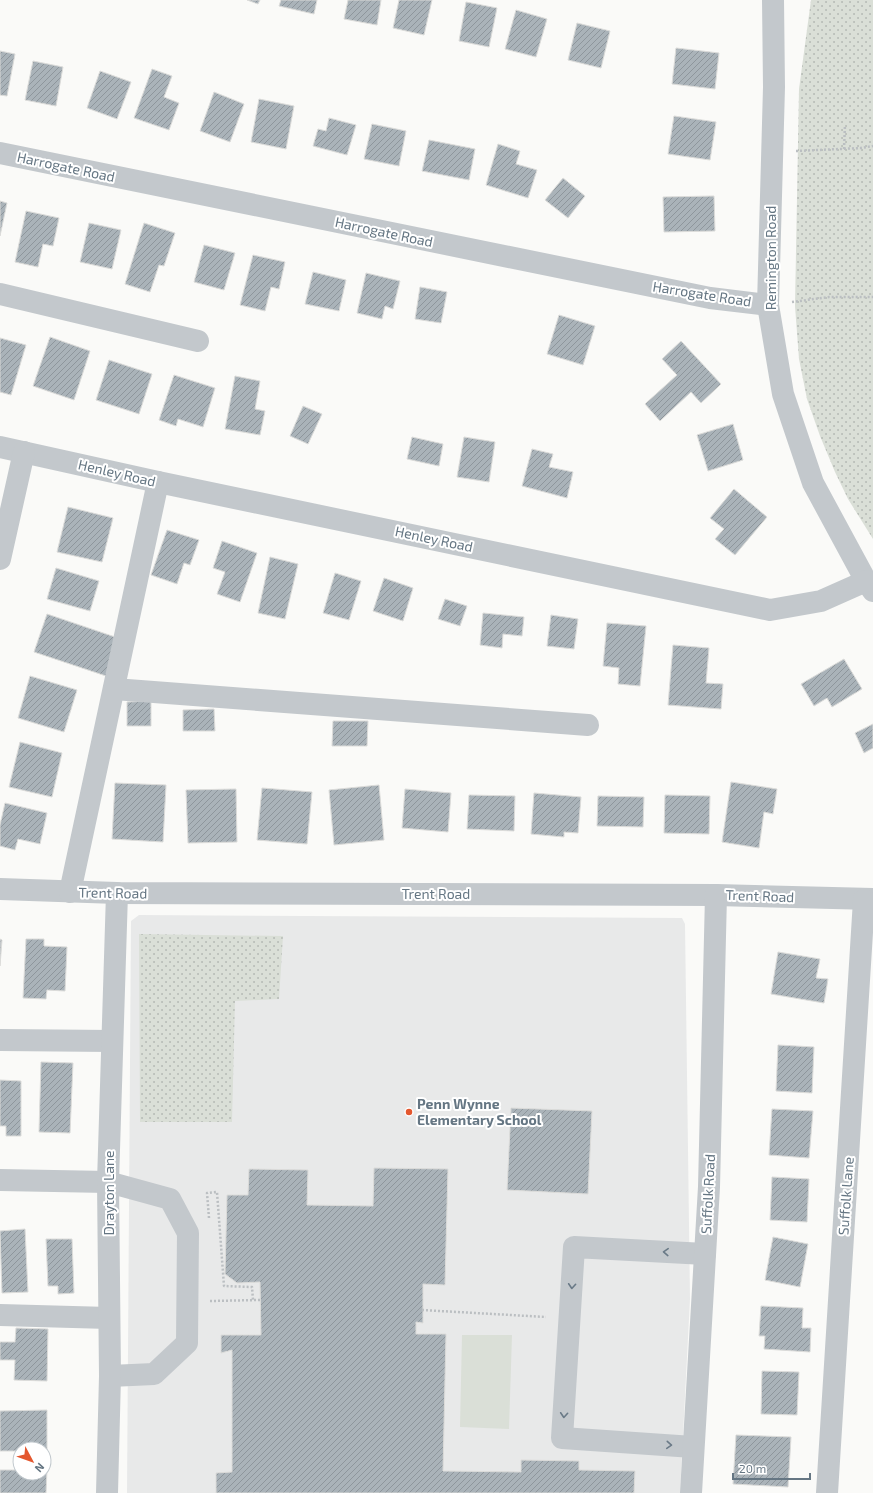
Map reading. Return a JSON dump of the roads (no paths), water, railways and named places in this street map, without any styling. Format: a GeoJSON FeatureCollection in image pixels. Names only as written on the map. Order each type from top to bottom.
{"type":"FeatureCollection","features":[{"type":"Feature","properties":{"kind":"street","name":"Remington Road"},"geometry":{"type":"LineString","coordinates":[[767,1],[774,87],[768,305],[783,394],[813,484],[870,586]]}},
{"type":"Feature","properties":{"kind":"street","name":"Harrogate Road"},"geometry":{"type":"LineString","coordinates":[[0,153],[710,298],[768,305]]}},
{"type":"Feature","properties":{"kind":"street"},"geometry":{"type":"LineString","coordinates":[[0,294],[198,341]]}},
{"type":"Feature","properties":{"kind":"street","name":"Henley Road"},"geometry":{"type":"LineString","coordinates":[[0,447],[158,482],[770,610],[821,601],[870,586]]}},
{"type":"Feature","properties":{"kind":"street"},"geometry":{"type":"LineString","coordinates":[[0,560],[24,452]]}},
{"type":"Feature","properties":{"kind":"street"},"geometry":{"type":"LineString","coordinates":[[70,892],[158,482]]}},
{"type":"Feature","properties":{"kind":"street"},"geometry":{"type":"LineString","coordinates":[[114,689],[588,726]]}},
{"type":"Feature","properties":{"kind":"street","name":"Trent Road"},"geometry":{"type":"LineString","coordinates":[[0,889],[117,893],[716,895],[869,899]]}},
{"type":"Feature","properties":{"kind":"street","name":"Drayton Lane"},"geometry":{"type":"LineString","coordinates":[[108,1493],[110,1376],[108,1182],[117,893]]}},
{"type":"Feature","properties":{"kind":"street","name":"Suffolk Road"},"geometry":{"type":"LineString","coordinates":[[691,1493],[709,1187],[716,895]]}},
{"type":"Feature","properties":{"kind":"street","name":"Suffolk Lane"},"geometry":{"type":"LineString","coordinates":[[827,1493],[869,899]]}},
{"type":"Feature","properties":{"kind":"street"},"geometry":{"type":"LineString","coordinates":[[0,1040],[112,1041]]}},
{"type":"Feature","properties":{"kind":"street"},"geometry":{"type":"LineString","coordinates":[[0,1180],[108,1182],[170,1199],[188,1233],[187,1343],[154,1374],[110,1376]]}},
{"type":"Feature","properties":{"kind":"street"},"geometry":{"type":"LineString","coordinates":[[693,1447],[562,1438],[574,1247],[705,1254]]}},
{"type":"Feature","properties":{"kind":"street"},"geometry":{"type":"LineString","coordinates":[[0,1315],[109,1318]]}},
{"type":"Feature","properties":{"kind":"place","name":"Penn Wynne Elementary School"},"geometry":{"type":"Point","coordinates":[409,1112]}}]}
